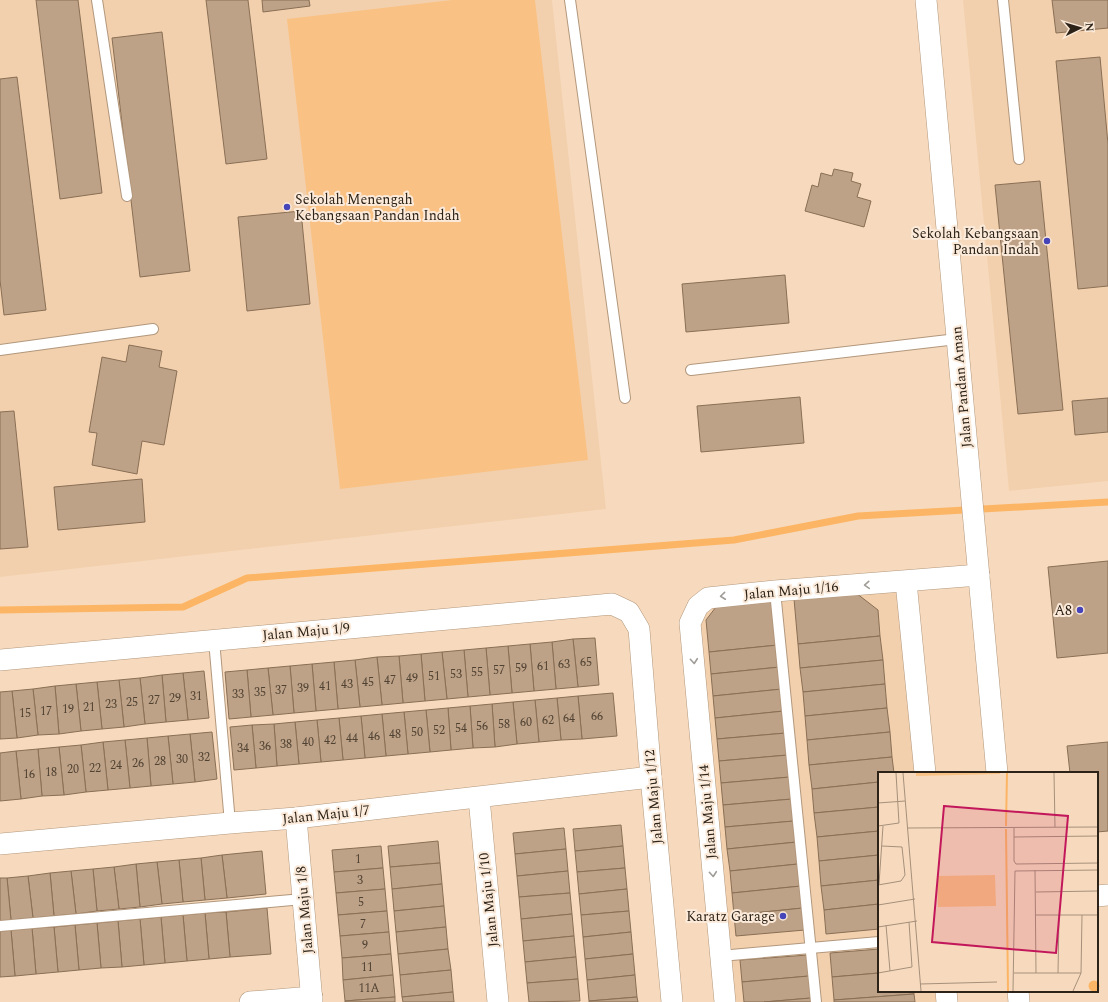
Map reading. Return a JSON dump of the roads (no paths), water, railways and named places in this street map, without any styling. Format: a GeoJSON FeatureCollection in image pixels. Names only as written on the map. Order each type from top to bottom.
{"type":"FeatureCollection","features":[{"type":"Feature","properties":{"kind":"street","name":"Jalan Pandan Aman"},"geometry":{"type":"LineString","coordinates":[[926,0],[997,772]]}},
{"type":"Feature","properties":{"kind":"street","name":"Jalan Maju 1/16"},"geometry":{"type":"LineString","coordinates":[[690,622],[698,606],[708,598],[775,591],[979,576]]}},
{"type":"Feature","properties":{"kind":"street"},"geometry":{"type":"LineString","coordinates":[[906,582],[925,772]]}},
{"type":"Feature","properties":{"kind":"street","name":"Jalan Maju 1/9"},"geometry":{"type":"LineString","coordinates":[[0,660],[612,604]]}},
{"type":"Feature","properties":{"kind":"street","name":"Jalan Maju 1/12"},"geometry":{"type":"LineString","coordinates":[[612,604],[629,612],[639,629],[672,1002]]}},
{"type":"Feature","properties":{"kind":"street","name":"Jalan Maju 1/14"},"geometry":{"type":"LineString","coordinates":[[690,622],[725,1002]]}},
{"type":"Feature","properties":{"kind":"street","name":"Jalan Maju 1/7"},"geometry":{"type":"LineString","coordinates":[[0,844],[296,818],[651,777]]}},
{"type":"Feature","properties":{"kind":"street","name":"Jalan Maju 1/10"},"geometry":{"type":"LineString","coordinates":[[478,798],[498,1002]]}},
{"type":"Feature","properties":{"kind":"street","name":"Jalan Maju 1/8"},"geometry":{"type":"LineString","coordinates":[[296,818],[312,1000]]}},
{"type":"Feature","properties":{"kind":"street"},"geometry":{"type":"LineString","coordinates":[[1098,896],[1108,895]]}},
{"type":"Feature","properties":{"kind":"street"},"geometry":{"type":"LineString","coordinates":[[946,992],[947,1002]]}},
{"type":"Feature","properties":{"kind":"street"},"geometry":{"type":"LineString","coordinates":[[1018,992],[1019,1002]]}},
{"type":"Feature","properties":{"kind":"street"},"geometry":{"type":"LineString","coordinates":[[250,1002],[312,1000]]}},
{"type":"Feature","properties":{"kind":"lane"},"geometry":{"type":"LineString","coordinates":[[97,0],[127,196]]}},
{"type":"Feature","properties":{"kind":"lane"},"geometry":{"type":"LineString","coordinates":[[570,0],[625,398]]}},
{"type":"Feature","properties":{"kind":"lane"},"geometry":{"type":"LineString","coordinates":[[1003,0],[1019,160]]}},
{"type":"Feature","properties":{"kind":"lane"},"geometry":{"type":"LineString","coordinates":[[0,350],[153,329]]}},
{"type":"Feature","properties":{"kind":"lane"},"geometry":{"type":"LineString","coordinates":[[691,370],[957,339]]}},
{"type":"Feature","properties":{"kind":"lane"},"geometry":{"type":"LineString","coordinates":[[775,591],[816,1002]]}},
{"type":"Feature","properties":{"kind":"lane"},"geometry":{"type":"LineString","coordinates":[[214,640],[230,823]]}},
{"type":"Feature","properties":{"kind":"lane"},"geometry":{"type":"LineString","coordinates":[[0,926],[303,899]]}},
{"type":"Feature","properties":{"kind":"lane"},"geometry":{"type":"LineString","coordinates":[[720,956],[878,942]]}},
{"type":"Feature","properties":{"kind":"waterway"},"geometry":{"type":"LineString","coordinates":[[0,610],[183,607],[247,578],[734,540],[858,516],[1108,502]]}},
{"type":"Feature","properties":{"kind":"place","name":"Sekolah Menengah Kebangsaan Pandan Indah"},"geometry":{"type":"Point","coordinates":[287,207]}},
{"type":"Feature","properties":{"kind":"place","name":"Sekolah Kebangsaan Pandan Indah"},"geometry":{"type":"Point","coordinates":[1047,241]}},
{"type":"Feature","properties":{"kind":"place","name":"A8"},"geometry":{"type":"Point","coordinates":[1080,610]}},
{"type":"Feature","properties":{"kind":"place","name":"Karatz Garage"},"geometry":{"type":"Point","coordinates":[783,916]}}]}
